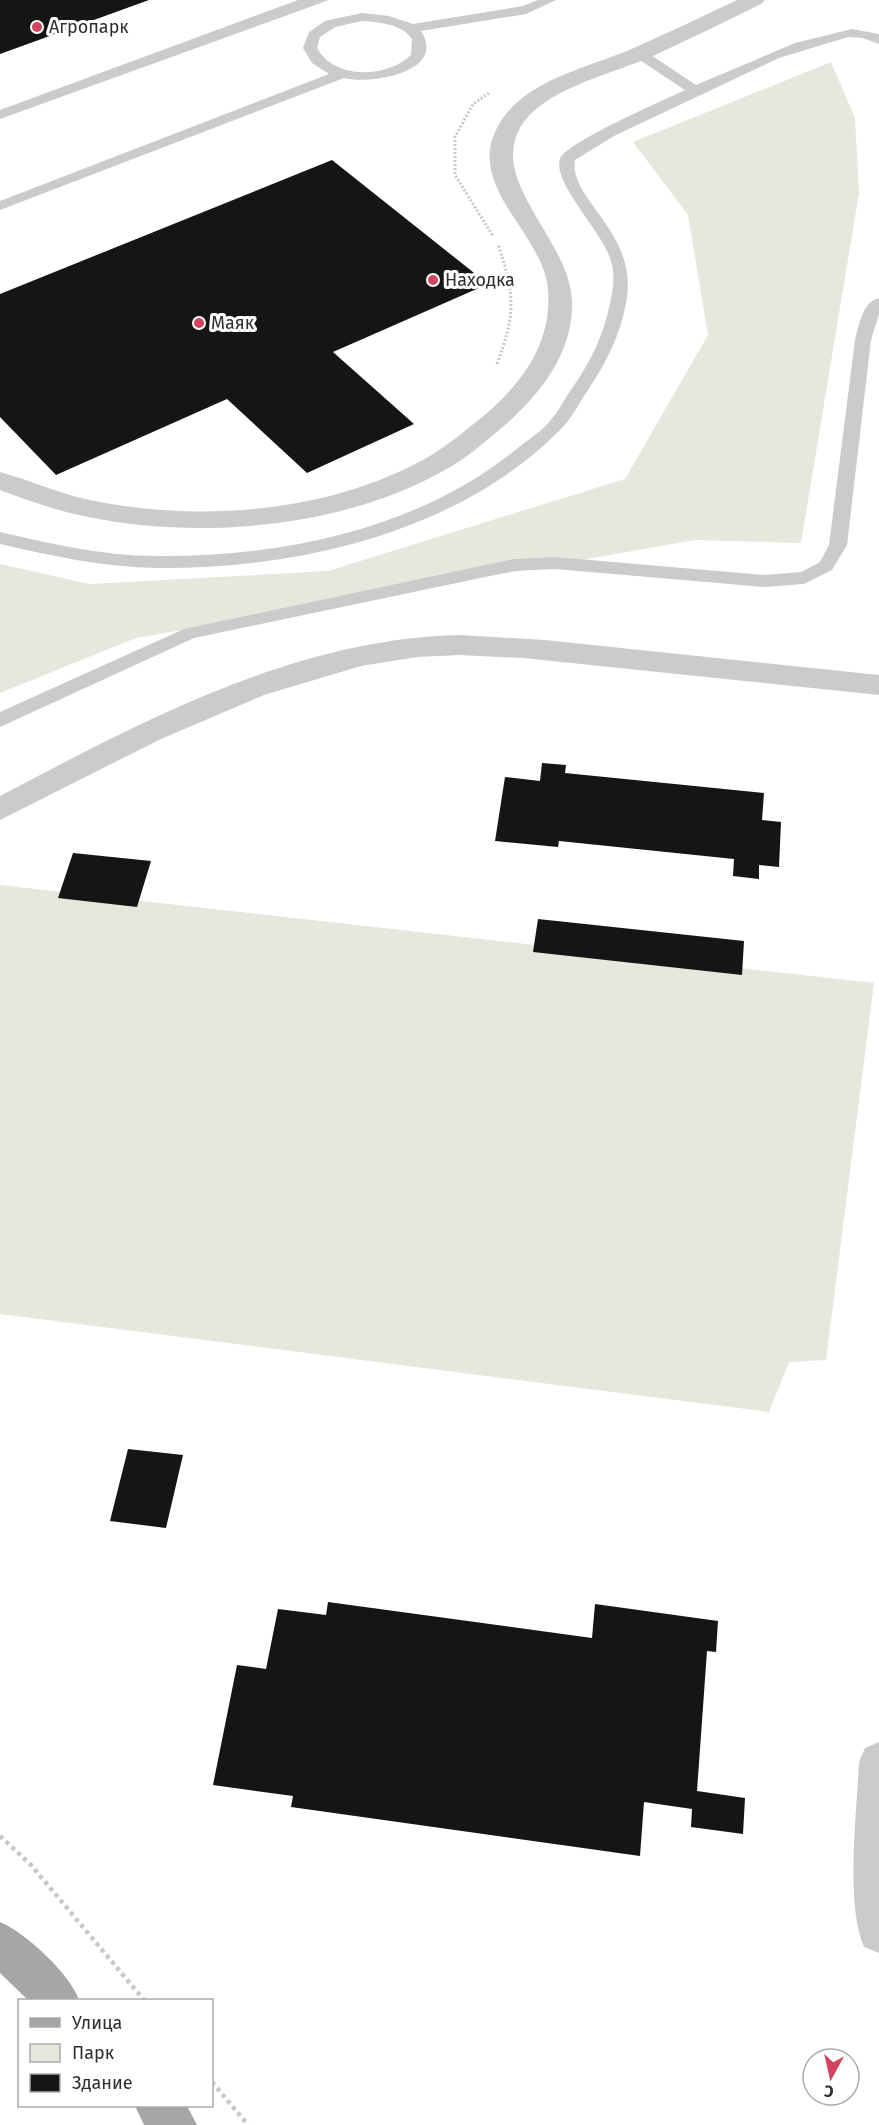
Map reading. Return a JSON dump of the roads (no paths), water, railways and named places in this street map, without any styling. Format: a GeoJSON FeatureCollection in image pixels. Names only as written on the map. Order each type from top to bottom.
{"type":"FeatureCollection","features":[{"type":"Feature","properties":{"kind":"main road"},"geometry":{"type":"LineString","coordinates":[[0,1943],[56,1999]]}},
{"type":"Feature","properties":{"kind":"main road"},"geometry":{"type":"LineString","coordinates":[[158,2107],[175,2125]]}},
{"type":"Feature","properties":{"kind":"street"},"geometry":{"type":"LineString","coordinates":[[0,481],[86,507],[139,516],[184,520],[274,515],[328,503],[427,469],[473,438],[510,407],[538,376],[555,342],[560,314],[560,284],[550,257],[516,204],[504,174],[501,149],[507,129],[524,109],[547,92],[640,54],[754,0]]}},
{"type":"Feature","properties":{"kind":"street"},"geometry":{"type":"LineString","coordinates":[[0,809],[122,745],[201,707],[282,676],[418,647],[502,646],[879,686]]}},
{"type":"Feature","properties":{"kind":"street"},"geometry":{"type":"LineString","coordinates":[[879,1762],[875,1906],[879,1932]]}},
{"type":"Feature","properties":{"kind":"lane"},"geometry":{"type":"LineString","coordinates":[[0,115],[303,1],[322,0]]}},
{"type":"Feature","properties":{"kind":"lane"},"geometry":{"type":"LineString","coordinates":[[409,29],[526,10],[549,0]]}},
{"type":"Feature","properties":{"kind":"lane"},"geometry":{"type":"LineString","coordinates":[[303,1],[328,24]]}},
{"type":"Feature","properties":{"kind":"lane"},"geometry":{"type":"LineString","coordinates":[[353,18],[380,18],[409,29],[417,37],[420,47],[417,56],[408,65],[377,76],[341,74],[314,61],[309,51],[310,41],[316,32],[328,24],[353,18]]}},
{"type":"Feature","properties":{"kind":"lane"},"geometry":{"type":"LineString","coordinates":[[0,538],[27,547],[92,558],[165,563],[246,560],[348,541],[465,496],[541,443],[588,383],[614,326],[620,268],[615,250],[570,181],[566,170],[568,158],[584,145],[696,91],[800,46],[850,33],[870,34],[879,39]]}},
{"type":"Feature","properties":{"kind":"lane"},"geometry":{"type":"LineString","coordinates":[[640,54],[696,91]]}},
{"type":"Feature","properties":{"kind":"lane"},"geometry":{"type":"LineString","coordinates":[[0,206],[341,74]]}},
{"type":"Feature","properties":{"kind":"lane"},"geometry":{"type":"LineString","coordinates":[[0,720],[190,633],[514,565],[555,563],[764,581],[804,578],[826,566],[838,544],[871,340],[869,316],[879,303]]}},
{"type":"Feature","properties":{"kind":"place","name":"Агропарк"},"geometry":{"type":"Point","coordinates":[37,27]}},
{"type":"Feature","properties":{"kind":"place","name":"Находка"},"geometry":{"type":"Point","coordinates":[433,280]}},
{"type":"Feature","properties":{"kind":"place","name":"Маяк"},"geometry":{"type":"Point","coordinates":[199,323]}}]}
